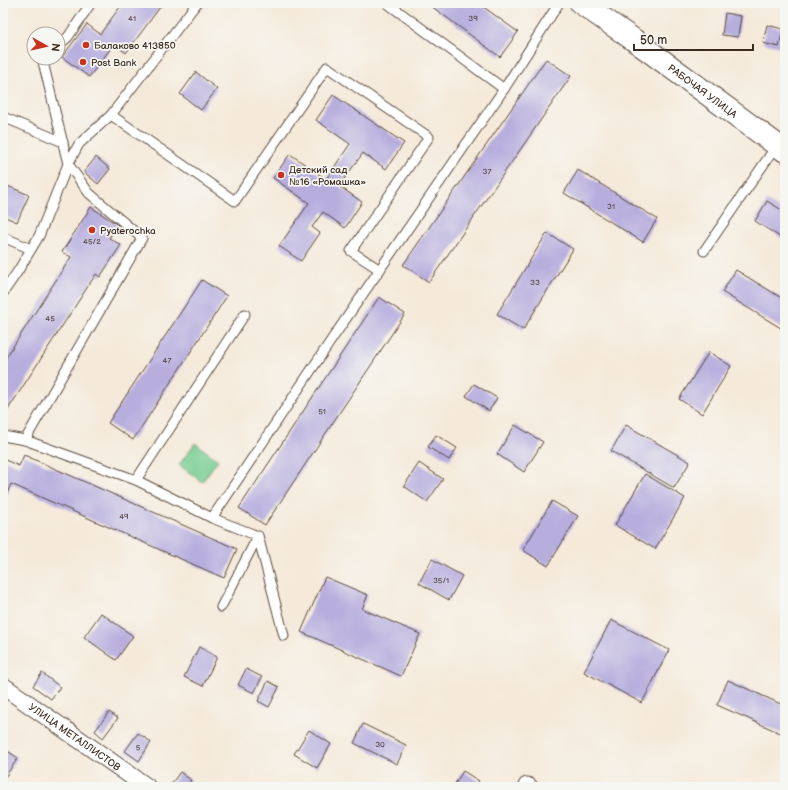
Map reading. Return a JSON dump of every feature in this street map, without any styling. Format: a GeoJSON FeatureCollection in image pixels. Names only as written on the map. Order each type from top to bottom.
{"type":"FeatureCollection","features":[{"type":"Feature","properties":{"kind":"street","name":"РАБОЧАЯ УЛИЦА"},"geometry":{"type":"LineString","coordinates":[[581,3],[781,148]]}},
{"type":"Feature","properties":{"kind":"street","name":"УЛИЦА МЕТАЛЛИСТОВ"},"geometry":{"type":"LineString","coordinates":[[3,686],[148,787]]}},
{"type":"Feature","properties":{"kind":"lane"},"geometry":{"type":"LineString","coordinates":[[66,39],[91,3]]}},
{"type":"Feature","properties":{"kind":"lane"},"geometry":{"type":"LineString","coordinates":[[3,293],[38,236],[68,164],[79,144],[111,115],[197,3]]}},
{"type":"Feature","properties":{"kind":"lane"},"geometry":{"type":"LineString","coordinates":[[387,3],[504,89]]}},
{"type":"Feature","properties":{"kind":"lane"},"geometry":{"type":"LineString","coordinates":[[212,518],[504,89],[559,3]]}},
{"type":"Feature","properties":{"kind":"lane"},"geometry":{"type":"LineString","coordinates":[[25,440],[142,238],[89,193],[68,164],[44,66]]}},
{"type":"Feature","properties":{"kind":"lane"},"geometry":{"type":"LineString","coordinates":[[111,115],[235,201],[327,67],[429,137],[351,251],[380,270]]}},
{"type":"Feature","properties":{"kind":"lane"},"geometry":{"type":"LineString","coordinates":[[3,117],[63,142]]}},
{"type":"Feature","properties":{"kind":"lane"},"geometry":{"type":"LineString","coordinates":[[704,251],[781,148]]}},
{"type":"Feature","properties":{"kind":"lane"},"geometry":{"type":"LineString","coordinates":[[3,237],[31,248]]}},
{"type":"Feature","properties":{"kind":"lane"},"geometry":{"type":"LineString","coordinates":[[136,480],[245,314]]}},
{"type":"Feature","properties":{"kind":"lane"},"geometry":{"type":"LineString","coordinates":[[3,436],[25,440],[136,480],[212,518],[258,536]]}},
{"type":"Feature","properties":{"kind":"lane"},"geometry":{"type":"LineString","coordinates":[[221,607],[258,536]]}},
{"type":"Feature","properties":{"kind":"lane"},"geometry":{"type":"LineString","coordinates":[[258,536],[284,636]]}},
{"type":"Feature","properties":{"kind":"green space"},"geometry":{"type":"Polygon","coordinates":[[[195,443],[218,460],[202,482],[179,465],[195,443]]]}},
{"type":"Feature","properties":{"kind":"building"},"geometry":{"type":"Polygon","coordinates":[[[123,3],[163,3],[126,53],[114,44],[89,77],[66,60],[66,52],[87,24],[100,34],[123,3]]]}},
{"type":"Feature","properties":{"kind":"building"},"geometry":{"type":"Polygon","coordinates":[[[427,3],[478,3],[518,32],[500,57],[427,3]]]}},
{"type":"Feature","properties":{"kind":"building"},"geometry":{"type":"Polygon","coordinates":[[[725,13],[741,16],[738,37],[722,35],[725,13]]]}},
{"type":"Feature","properties":{"kind":"building"},"geometry":{"type":"Polygon","coordinates":[[[767,25],[783,29],[779,47],[763,43],[767,25]]]}},
{"type":"Feature","properties":{"kind":"building"},"geometry":{"type":"Polygon","coordinates":[[[546,59],[571,76],[429,282],[403,265],[546,59]]]}},
{"type":"Feature","properties":{"kind":"building"},"geometry":{"type":"Polygon","coordinates":[[[196,72],[217,89],[201,110],[180,94],[196,72]]]}},
{"type":"Feature","properties":{"kind":"building"},"geometry":{"type":"Polygon","coordinates":[[[333,95],[404,143],[386,169],[363,153],[339,186],[362,202],[345,228],[323,212],[312,227],[320,233],[301,261],[279,246],[309,203],[273,178],[290,154],[326,179],[350,144],[316,120],[333,95]]]}},
{"type":"Feature","properties":{"kind":"building"},"geometry":{"type":"Polygon","coordinates":[[[96,157],[110,169],[98,184],[84,172],[96,157]]]}},
{"type":"Feature","properties":{"kind":"building"},"geometry":{"type":"Polygon","coordinates":[[[578,170],[657,219],[643,242],[564,193],[578,170]]]}},
{"type":"Feature","properties":{"kind":"building"},"geometry":{"type":"Polygon","coordinates":[[[3,184],[29,195],[17,222],[3,216],[3,184]]]}},
{"type":"Feature","properties":{"kind":"building"},"geometry":{"type":"Polygon","coordinates":[[[767,201],[785,212],[785,236],[783,239],[755,221],[767,201]]]}},
{"type":"Feature","properties":{"kind":"building"},"geometry":{"type":"Polygon","coordinates":[[[91,207],[118,225],[109,238],[121,245],[100,277],[96,274],[3,417],[3,362],[71,257],[62,252],[91,207]]]}},
{"type":"Feature","properties":{"kind":"building"},"geometry":{"type":"Polygon","coordinates":[[[547,233],[573,249],[523,330],[497,314],[547,233]]]}},
{"type":"Feature","properties":{"kind":"building"},"geometry":{"type":"Polygon","coordinates":[[[736,270],[785,300],[784,330],[722,292],[736,270]]]}},
{"type":"Feature","properties":{"kind":"building"},"geometry":{"type":"Polygon","coordinates":[[[202,280],[227,296],[133,440],[108,423],[202,280]]]}},
{"type":"Feature","properties":{"kind":"building"},"geometry":{"type":"Polygon","coordinates":[[[379,297],[405,314],[265,525],[239,508],[379,297]]]}},
{"type":"Feature","properties":{"kind":"building"},"geometry":{"type":"Polygon","coordinates":[[[709,352],[731,366],[702,414],[679,399],[709,352]]]}},
{"type":"Feature","properties":{"kind":"building"},"geometry":{"type":"Polygon","coordinates":[[[474,384],[497,398],[489,411],[466,396],[474,384]]]}},
{"type":"Feature","properties":{"kind":"building"},"geometry":{"type":"Polygon","coordinates":[[[515,425],[543,442],[524,472],[497,454],[515,425]]]}},
{"type":"Feature","properties":{"kind":"building"},"geometry":{"type":"Polygon","coordinates":[[[626,425],[690,462],[674,488],[611,451],[626,425]]]}},
{"type":"Feature","properties":{"kind":"building"},"geometry":{"type":"Polygon","coordinates":[[[436,435],[457,448],[449,460],[428,447],[436,435]]]}},
{"type":"Feature","properties":{"kind":"building"},"geometry":{"type":"Polygon","coordinates":[[[24,455],[237,549],[224,578],[11,484],[5,499],[3,498],[3,459],[19,466],[24,455]]]}},
{"type":"Feature","properties":{"kind":"building"},"geometry":{"type":"Polygon","coordinates":[[[419,463],[443,479],[427,502],[404,486],[419,463]]]}},
{"type":"Feature","properties":{"kind":"building"},"geometry":{"type":"Polygon","coordinates":[[[645,474],[685,498],[655,549],[615,525],[645,474]]]}},
{"type":"Feature","properties":{"kind":"building"},"geometry":{"type":"Polygon","coordinates":[[[552,501],[578,516],[548,566],[523,550],[552,501]]]}},
{"type":"Feature","properties":{"kind":"building"},"geometry":{"type":"Polygon","coordinates":[[[432,559],[462,576],[449,600],[419,583],[432,559]]]}},
{"type":"Feature","properties":{"kind":"building"},"geometry":{"type":"Polygon","coordinates":[[[325,577],[368,595],[362,609],[420,634],[401,676],[301,632],[325,577]]]}},
{"type":"Feature","properties":{"kind":"building"},"geometry":{"type":"Polygon","coordinates":[[[101,613],[133,636],[116,660],[84,637],[101,613]]]}},
{"type":"Feature","properties":{"kind":"building"},"geometry":{"type":"Polygon","coordinates":[[[611,620],[669,650],[642,703],[584,672],[611,620]]]}},
{"type":"Feature","properties":{"kind":"building"},"geometry":{"type":"Polygon","coordinates":[[[199,647],[217,657],[203,686],[184,677],[199,647]]]}},
{"type":"Feature","properties":{"kind":"building"},"geometry":{"type":"Polygon","coordinates":[[[246,669],[262,677],[254,693],[238,685],[246,669]]]}},
{"type":"Feature","properties":{"kind":"building"},"geometry":{"type":"Polygon","coordinates":[[[42,673],[60,687],[51,699],[33,686],[42,673]]]}},
{"type":"Feature","properties":{"kind":"building"},"geometry":{"type":"Polygon","coordinates":[[[728,680],[785,706],[785,735],[717,705],[728,680]]]}},
{"type":"Feature","properties":{"kind":"building"},"geometry":{"type":"Polygon","coordinates":[[[268,681],[279,687],[269,707],[258,701],[268,681]]]}},
{"type":"Feature","properties":{"kind":"building"},"geometry":{"type":"Polygon","coordinates":[[[109,712],[118,718],[103,738],[95,731],[109,712]]]}},
{"type":"Feature","properties":{"kind":"building"},"geometry":{"type":"Polygon","coordinates":[[[363,724],[406,745],[397,764],[354,743],[363,724]]]}},
{"type":"Feature","properties":{"kind":"building"},"geometry":{"type":"Polygon","coordinates":[[[309,730],[331,744],[317,768],[294,754],[309,730]]]}},
{"type":"Feature","properties":{"kind":"building"},"geometry":{"type":"Polygon","coordinates":[[[138,733],[151,742],[139,761],[125,751],[138,733]]]}},
{"type":"Feature","properties":{"kind":"building"},"geometry":{"type":"Polygon","coordinates":[[[3,748],[18,758],[3,780],[3,748]]]}},
{"type":"Feature","properties":{"kind":"building"},"geometry":{"type":"Polygon","coordinates":[[[463,771],[479,781],[475,787],[453,787],[463,771]]]}},
{"type":"Feature","properties":{"kind":"building"},"geometry":{"type":"Polygon","coordinates":[[[180,772],[191,780],[186,787],[169,787],[180,772]]]}},
{"type":"Feature","properties":{"kind":"place","name":"Балаково 413850"},"geometry":{"type":"Point","coordinates":[86,45]}},
{"type":"Feature","properties":{"kind":"place","name":"Post Bank"},"geometry":{"type":"Point","coordinates":[83,62]}},
{"type":"Feature","properties":{"kind":"place","name":"Детский сад №16 «Ромашка»"},"geometry":{"type":"Point","coordinates":[281,175]}},
{"type":"Feature","properties":{"kind":"place","name":"Pyaterochka"},"geometry":{"type":"Point","coordinates":[92,230]}}]}
